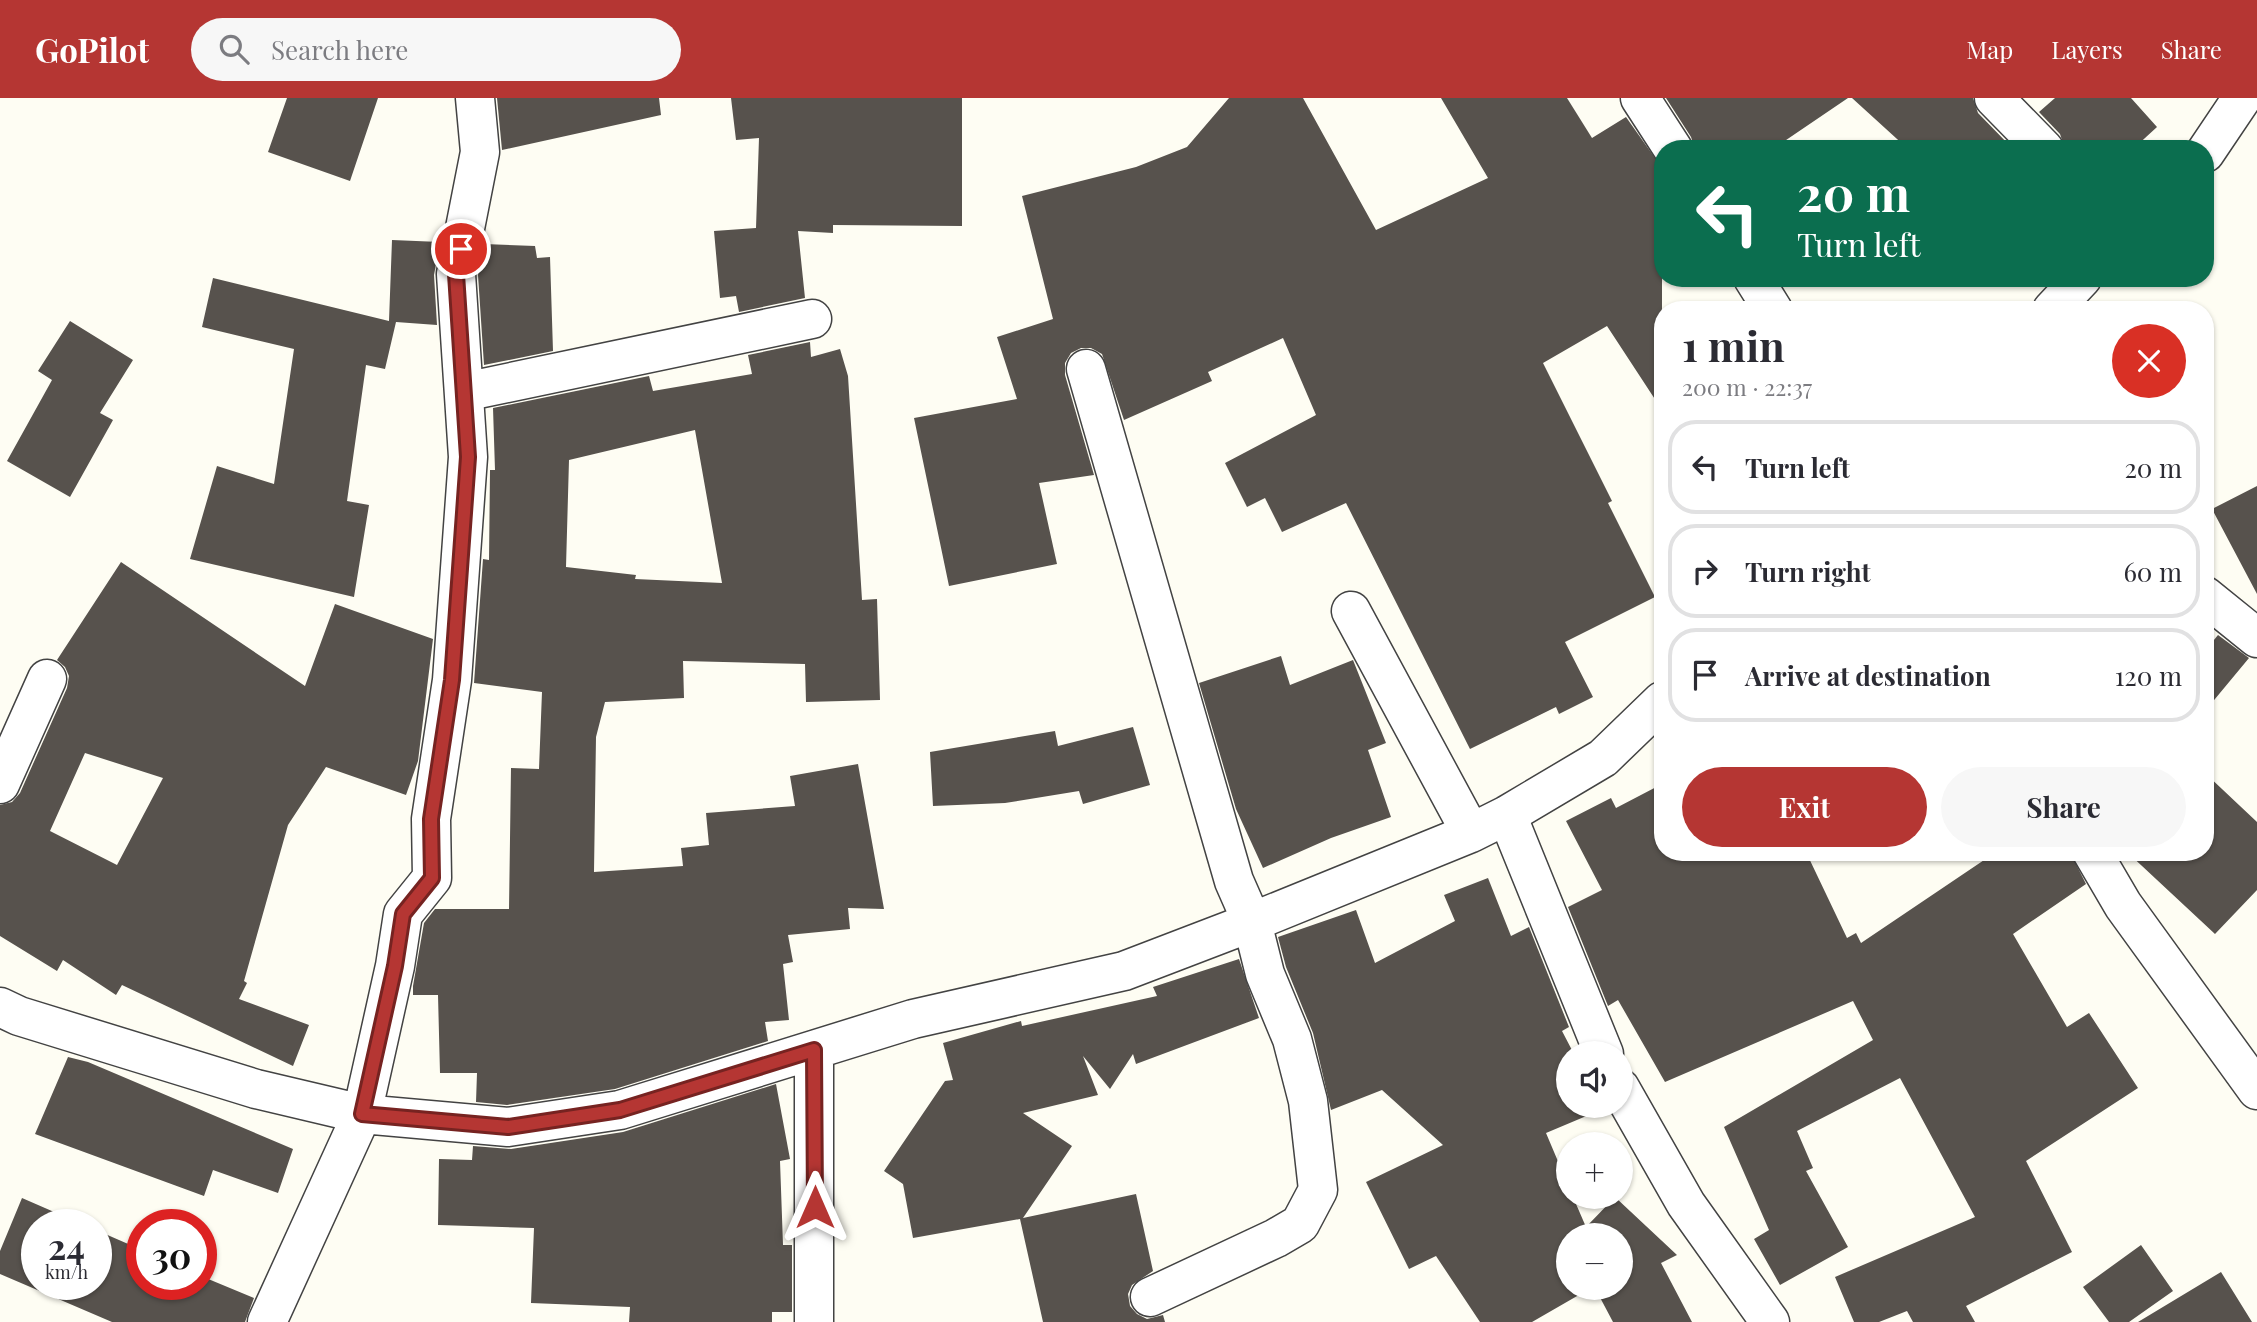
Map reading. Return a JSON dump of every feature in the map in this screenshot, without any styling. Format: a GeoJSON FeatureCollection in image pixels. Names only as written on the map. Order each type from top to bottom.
{"type":"FeatureCollection","features":[{"type":"Feature","properties":{"kind":"street"},"geometry":{"type":"LineString","coordinates":[[267,1322],[362,1114],[395,966],[403,914],[432,878],[431,819],[452,680],[468,457],[456,274],[480,152],[475,98]]}},
{"type":"Feature","properties":{"kind":"street"},"geometry":{"type":"LineString","coordinates":[[1640,98],[1667,140]]}},
{"type":"Feature","properties":{"kind":"street"},"geometry":{"type":"LineString","coordinates":[[1994,98],[2035,140]]}},
{"type":"Feature","properties":{"kind":"street"},"geometry":{"type":"LineString","coordinates":[[2214,143],[2245,110]]}},
{"type":"Feature","properties":{"kind":"street"},"geometry":{"type":"LineString","coordinates":[[2060,301],[2074,287]]}},
{"type":"Feature","properties":{"kind":"street"},"geometry":{"type":"LineString","coordinates":[[464,392],[812,319]]}},
{"type":"Feature","properties":{"kind":"street"},"geometry":{"type":"LineString","coordinates":[[1086,369],[1234,881],[1252,922],[1265,974],[1292,1039],[1308,1101],[1318,1190],[1311,1208],[1300,1224],[1150,1297]]}},
{"type":"Feature","properties":{"kind":"street"},"geometry":{"type":"LineString","coordinates":[[2214,603],[2257,638]]}},
{"type":"Feature","properties":{"kind":"street"},"geometry":{"type":"LineString","coordinates":[[1351,611],[1471,833]]}},
{"type":"Feature","properties":{"kind":"street"},"geometry":{"type":"LineString","coordinates":[[0,784],[47,679]]}},
{"type":"Feature","properties":{"kind":"street"},"geometry":{"type":"LineString","coordinates":[[0,1007],[19,1016],[256,1089],[362,1114],[508,1127],[620,1110],[913,1019],[1124,971],[1252,922],[1471,833],[1507,815],[1603,758],[1654,709]]}},
{"type":"Feature","properties":{"kind":"street"},"geometry":{"type":"LineString","coordinates":[[1507,815],[1599,1041]]}},
{"type":"Feature","properties":{"kind":"street"},"geometry":{"type":"LineString","coordinates":[[2097,861],[2123,905],[2257,1090]]}},
{"type":"Feature","properties":{"kind":"street"},"geometry":{"type":"LineString","coordinates":[[814,1050],[814,1322]]}},
{"type":"Feature","properties":{"kind":"street"},"geometry":{"type":"LineString","coordinates":[[1633,1111],[1686,1204],[1770,1322]]}},
{"type":"Feature","properties":{"kind":"building"},"geometry":{"type":"Polygon","coordinates":[[[287,98],[378,98],[350,181],[268,152],[287,98]]]}},
{"type":"Feature","properties":{"kind":"building"},"geometry":{"type":"Polygon","coordinates":[[[497,98],[659,98],[661,115],[502,150],[497,98]]]}},
{"type":"Feature","properties":{"kind":"building"},"geometry":{"type":"Polygon","coordinates":[[[731,98],[962,98],[962,226],[833,225],[833,233],[798,231],[805,298],[739,312],[736,296],[720,298],[714,231],[756,228],[759,138],[736,140],[731,98]]]}},
{"type":"Feature","properties":{"kind":"building"},"geometry":{"type":"Polygon","coordinates":[[[1229,98],[1303,98],[1376,230],[1488,178],[1441,98],[1567,98],[1592,138],[1626,117],[1654,157],[1654,287],[1662,287],[1662,301],[1654,301],[1654,398],[1607,326],[1543,363],[1612,501],[1608,503],[1654,595],[1654,598],[1565,642],[1593,697],[1559,714],[1556,707],[1470,749],[1346,503],[1282,532],[1265,498],[1247,507],[1225,463],[1316,415],[1283,338],[1208,372],[1212,381],[1124,420],[1102,354],[1091,348],[1081,348],[1071,353],[1065,363],[1065,375],[1094,475],[1039,483],[1057,564],[949,586],[914,418],[1017,399],[997,337],[1053,319],[1022,196],[1136,167],[1187,147],[1229,98]]]}},
{"type":"Feature","properties":{"kind":"building"},"geometry":{"type":"Polygon","coordinates":[[[1666,98],[1848,98],[1786,140],[1692,140],[1666,98]]]}},
{"type":"Feature","properties":{"kind":"building"},"geometry":{"type":"Polygon","coordinates":[[[1852,98],[1973,98],[1978,113],[2004,140],[1898,140],[1852,98]]]}},
{"type":"Feature","properties":{"kind":"building"},"geometry":{"type":"Polygon","coordinates":[[[2055,98],[2131,98],[2157,127],[2143,140],[2062,140],[2060,134],[2039,112],[2055,98]]]}},
{"type":"Feature","properties":{"kind":"building"},"geometry":{"type":"Polygon","coordinates":[[[392,240],[440,242],[434,275],[437,325],[396,322],[385,369],[366,365],[347,501],[369,505],[354,597],[190,559],[217,466],[274,484],[294,349],[202,327],[213,278],[389,321],[392,240]]]}},
{"type":"Feature","properties":{"kind":"building"},"geometry":{"type":"Polygon","coordinates":[[[484,244],[535,246],[537,258],[550,257],[553,351],[484,365],[478,275],[484,244]]]}},
{"type":"Feature","properties":{"kind":"building"},"geometry":{"type":"Polygon","coordinates":[[[70,321],[133,360],[100,413],[113,420],[70,497],[7,461],[52,380],[38,371],[70,321]]]}},
{"type":"Feature","properties":{"kind":"building"},"geometry":{"type":"Polygon","coordinates":[[[810,342],[811,357],[840,349],[848,376],[862,600],[877,599],[880,700],[806,702],[805,664],[683,661],[684,698],[605,702],[596,737],[594,872],[683,866],[681,848],[709,845],[706,813],[795,806],[790,776],[858,764],[884,909],[848,908],[850,929],[788,935],[793,962],[783,964],[789,1020],[765,1022],[768,1041],[615,1089],[507,1105],[476,1102],[477,1073],[440,1073],[438,995],[413,995],[413,986],[424,923],[435,909],[509,909],[511,768],[539,769],[542,692],[474,683],[483,559],[489,560],[490,470],[495,470],[493,408],[649,376],[653,391],[752,374],[748,355],[810,342]],[[695,430],[569,460],[566,567],[636,575],[635,579],[722,583],[695,430]]]}},
{"type":"Feature","properties":{"kind":"building"},"geometry":{"type":"Polygon","coordinates":[[[2257,486],[2257,594],[2214,513],[2214,508],[2257,486]]]}},
{"type":"Feature","properties":{"kind":"building"},"geometry":{"type":"Polygon","coordinates":[[[121,562],[305,686],[335,604],[433,639],[418,761],[406,795],[326,767],[288,825],[244,981],[247,983],[239,999],[309,1025],[293,1066],[122,985],[116,995],[63,960],[57,971],[0,936],[0,805],[12,802],[20,793],[67,688],[69,676],[65,667],[57,660],[121,562]],[[85,753],[50,831],[117,865],[163,778],[85,753]]]}},
{"type":"Feature","properties":{"kind":"building"},"geometry":{"type":"Polygon","coordinates":[[[2218,635],[2249,658],[2214,700],[2214,640],[2218,635]]]}},
{"type":"Feature","properties":{"kind":"building"},"geometry":{"type":"Polygon","coordinates":[[[1281,656],[1290,685],[1353,660],[1386,743],[1368,750],[1391,817],[1331,838],[1263,868],[1236,809],[1199,683],[1281,656]]]}},
{"type":"Feature","properties":{"kind":"building"},"geometry":{"type":"Polygon","coordinates":[[[1133,727],[1150,785],[1083,804],[1079,791],[1005,803],[933,806],[930,752],[1055,731],[1058,746],[1133,727]]]}},
{"type":"Feature","properties":{"kind":"building"},"geometry":{"type":"Polygon","coordinates":[[[2214,781],[2257,822],[2257,890],[2215,934],[2137,861],[2214,861],[2214,781]]]}},
{"type":"Feature","properties":{"kind":"building"},"geometry":{"type":"Polygon","coordinates":[[[1654,788],[1654,861],[1810,861],[1847,938],[1856,933],[1861,943],[1983,861],[2074,861],[2086,884],[2013,934],[2067,1027],[2089,1013],[2138,1088],[2026,1161],[2072,1252],[1966,1306],[1975,1322],[1913,1322],[1907,1311],[1879,1322],[1854,1322],[1835,1277],[1975,1217],[1900,1078],[1797,1131],[1813,1168],[1806,1171],[1848,1247],[1780,1285],[1754,1239],[1769,1230],[1724,1127],[1873,1040],[1853,1001],[1665,1082],[1618,1000],[1608,1006],[1568,907],[1602,890],[1566,821],[1611,798],[1616,808],[1654,788]]]}},
{"type":"Feature","properties":{"kind":"building"},"geometry":{"type":"Polygon","coordinates":[[[1488,878],[1511,936],[1529,927],[1569,1027],[1562,1031],[1567,1041],[1556,1041],[1556,1118],[1582,1118],[1546,1133],[1556,1157],[1556,1209],[1578,1209],[1584,1223],[1556,1223],[1556,1300],[1570,1300],[1532,1322],[1480,1322],[1436,1256],[1409,1269],[1366,1182],[1443,1145],[1382,1090],[1331,1110],[1313,1033],[1286,967],[1278,937],[1356,910],[1375,963],[1455,921],[1444,895],[1488,878]]]}},
{"type":"Feature","properties":{"kind":"building"},"geometry":{"type":"Polygon","coordinates":[[[1239,959],[1259,1018],[1136,1064],[1133,1054],[1110,1089],[1083,1056],[1098,1095],[1023,1113],[1072,1146],[1023,1218],[1136,1194],[1153,1271],[1132,1285],[1128,1294],[1130,1306],[1137,1314],[1147,1319],[1163,1315],[1165,1322],[1043,1322],[1020,1219],[913,1238],[903,1184],[884,1171],[945,1081],[953,1080],[943,1043],[1021,1021],[1022,1026],[1157,996],[1153,987],[1239,959]]]}},
{"type":"Feature","properties":{"kind":"building"},"geometry":{"type":"Polygon","coordinates":[[[68,1057],[88,1062],[293,1149],[278,1193],[213,1170],[204,1196],[35,1134],[68,1057]]]}},
{"type":"Feature","properties":{"kind":"building"},"geometry":{"type":"Polygon","coordinates":[[[776,1084],[790,1159],[780,1161],[783,1245],[792,1245],[792,1312],[772,1312],[772,1322],[629,1322],[630,1307],[531,1303],[534,1228],[438,1225],[439,1159],[472,1160],[473,1146],[511,1149],[623,1132],[776,1084]]]}},
{"type":"Feature","properties":{"kind":"building"},"geometry":{"type":"Polygon","coordinates":[[[22,1198],[47,1209],[21,1209],[21,1283],[0,1274],[0,1251],[22,1198]]]}},
{"type":"Feature","properties":{"kind":"building"},"geometry":{"type":"Polygon","coordinates":[[[1603,1209],[1628,1209],[1677,1255],[1661,1263],[1692,1322],[1613,1322],[1601,1300],[1633,1300],[1633,1223],[1590,1223],[1603,1209]]]}},
{"type":"Feature","properties":{"kind":"building"},"geometry":{"type":"Polygon","coordinates":[[[112,1237],[126,1243],[126,1300],[217,1300],[217,1283],[254,1298],[245,1322],[112,1322],[61,1300],[112,1300],[112,1237]]]}},
{"type":"Feature","properties":{"kind":"building"},"geometry":{"type":"Polygon","coordinates":[[[2141,1245],[2173,1291],[2129,1322],[2109,1322],[2083,1287],[2141,1245]]]}},
{"type":"Feature","properties":{"kind":"building"},"geometry":{"type":"Polygon","coordinates":[[[2221,1272],[2252,1322],[2138,1322],[2221,1272]]]}},
{"type":"Feature","properties":{"kind":"route"},"geometry":{"type":"LineString","coordinates":[[461,249],[456,274],[468,457],[452,680],[431,819],[432,878],[403,914],[395,966],[362,1114],[508,1127],[620,1110],[814,1050],[815,1207]]}}]}
